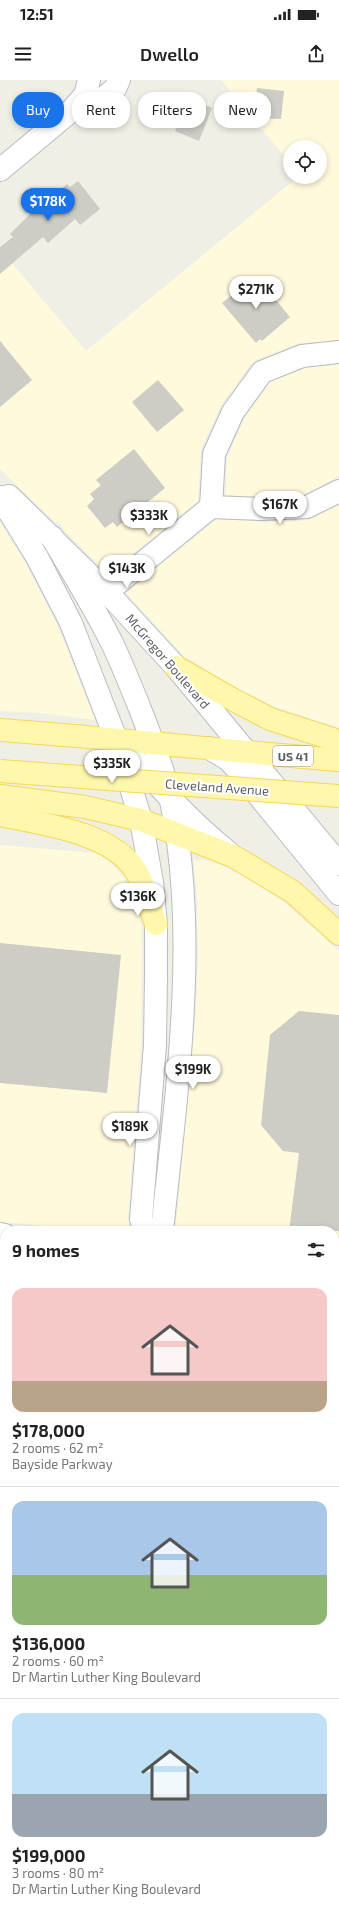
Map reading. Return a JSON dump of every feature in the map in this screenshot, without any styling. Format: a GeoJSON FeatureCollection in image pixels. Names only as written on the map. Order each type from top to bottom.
{"type":"FeatureCollection","features":[{"type":"Feature","properties":{"kind":"main road"},"geometry":{"type":"LineString","coordinates":[[0,170],[71,111],[85,95],[89,80]]}},
{"type":"Feature","properties":{"kind":"main road"},"geometry":{"type":"LineString","coordinates":[[71,111],[87,111],[115,90],[119,80]]}},
{"type":"Feature","properties":{"kind":"main road"},"geometry":{"type":"LineString","coordinates":[[211,507],[214,454],[233,412],[262,372],[302,356],[339,352]]}},
{"type":"Feature","properties":{"kind":"main road","name":"McGregor Boulevard"},"geometry":{"type":"LineString","coordinates":[[0,488],[107,592],[176,667],[339,864]]}},
{"type":"Feature","properties":{"kind":"main road"},"geometry":{"type":"LineString","coordinates":[[107,592],[211,507],[261,509],[307,507],[339,491]]}},
{"type":"Feature","properties":{"kind":"main road"},"geometry":{"type":"LineString","coordinates":[[0,497],[37,557],[71,622],[116,739],[141,820],[152,882],[156,924],[155,1045],[141,1219],[143,1226]]}},
{"type":"Feature","properties":{"kind":"main road","name":"McGregor Boulevard"},"geometry":{"type":"LineString","coordinates":[[52,537],[112,644],[153,742],[171,799],[177,834],[183,896],[184,962],[181,1023],[170,1153],[163,1222],[161,1226]]}},
{"type":"Feature","properties":{"kind":"main road"},"geometry":{"type":"LineString","coordinates":[[176,667],[270,719],[339,741]]}},
{"type":"Feature","properties":{"kind":"main road","name":"US 41"},"geometry":{"type":"LineString","coordinates":[[0,730],[153,742],[247,753],[339,760]]}},
{"type":"Feature","properties":{"kind":"main road"},"geometry":{"type":"LineString","coordinates":[[116,739],[171,799],[204,832],[233,856],[293,892],[339,934]]}},
{"type":"Feature","properties":{"kind":"main road"},"geometry":{"type":"LineString","coordinates":[[209,748],[236,768],[339,894]]}},
{"type":"Feature","properties":{"kind":"main road","name":"Cleveland Avenue"},"geometry":{"type":"LineString","coordinates":[[0,771],[339,796]]}},
{"type":"Feature","properties":{"kind":"main road"},"geometry":{"type":"LineString","coordinates":[[0,796],[86,807],[141,820],[233,856]]}},
{"type":"Feature","properties":{"kind":"main road"},"geometry":{"type":"LineString","coordinates":[[0,815],[82,833],[116,848],[136,872],[156,924]]}},
{"type":"Feature","properties":{"kind":"shaded area"},"geometry":{"type":"Polygon","coordinates":[[[221,80],[339,80],[339,340],[300,343],[256,360],[250,365],[221,405],[201,449],[198,501],[108,574],[64,530],[58,521],[55,522],[0,469],[0,249],[86,351],[289,184],[327,184],[327,140],[283,140],[283,155],[261,128],[271,128],[271,92],[231,92],[221,80]]]}},
{"type":"Feature","properties":{"kind":"shaded area"},"geometry":{"type":"Polygon","coordinates":[[[339,364],[339,475],[303,495],[260,497],[226,495],[227,457],[245,418],[271,381],[306,368],[339,364]]]}},
{"type":"Feature","properties":{"kind":"shaded area"},"geometry":{"type":"Polygon","coordinates":[[[339,505],[339,728],[276,707],[238,689],[185,657],[126,593],[217,519],[262,522],[308,520],[339,505]]]}},
{"type":"Feature","properties":{"kind":"shaded area"},"geometry":{"type":"Polygon","coordinates":[[[0,522],[25,562],[58,627],[95,720],[41,713],[0,711],[0,522]]]}},
{"type":"Feature","properties":{"kind":"shaded area"},"geometry":{"type":"Polygon","coordinates":[[[0,845],[95,853],[106,857],[124,878],[142,927],[141,1045],[128,1218],[129,1226],[46,1226],[0,1222],[0,845]]]}},
{"type":"Feature","properties":{"kind":"shaded area"},"geometry":{"type":"Polygon","coordinates":[[[193,860],[211,861],[226,867],[235,873],[236,872],[284,902],[339,951],[339,1226],[175,1226],[195,1024],[198,962],[197,896],[193,860]]]}},
{"type":"Feature","properties":{"kind":"building"},"geometry":{"type":"Polygon","coordinates":[[[257,88],[284,91],[281,119],[271,119],[271,92],[257,92],[257,88]]]}},
{"type":"Feature","properties":{"kind":"building"},"geometry":{"type":"Polygon","coordinates":[[[206,105],[212,108],[206,123],[206,105]]]}},
{"type":"Feature","properties":{"kind":"building"},"geometry":{"type":"Polygon","coordinates":[[[176,128],[204,128],[199,141],[175,131],[176,128]]]}},
{"type":"Feature","properties":{"kind":"building"},"geometry":{"type":"Polygon","coordinates":[[[78,181],[100,209],[80,225],[75,219],[48,243],[43,237],[0,274],[0,247],[13,237],[10,234],[29,215],[67,184],[70,187],[78,181]]]}},
{"type":"Feature","properties":{"kind":"building"},"geometry":{"type":"Polygon","coordinates":[[[256,276],[290,317],[262,341],[260,339],[256,343],[222,303],[256,276]]]}},
{"type":"Feature","properties":{"kind":"building"},"geometry":{"type":"Polygon","coordinates":[[[0,341],[32,380],[0,407],[0,341]]]}},
{"type":"Feature","properties":{"kind":"building"},"geometry":{"type":"Polygon","coordinates":[[[158,380],[184,410],[157,432],[132,402],[158,380]]]}},
{"type":"Feature","properties":{"kind":"building"},"geometry":{"type":"Polygon","coordinates":[[[134,449],[165,488],[117,527],[113,522],[105,528],[87,506],[94,499],[90,494],[101,485],[96,480],[134,449]]]}},
{"type":"Feature","properties":{"kind":"building"},"geometry":{"type":"Polygon","coordinates":[[[0,943],[121,955],[107,1093],[0,1083],[0,943]]]}},
{"type":"Feature","properties":{"kind":"building"},"geometry":{"type":"Polygon","coordinates":[[[299,1011],[339,1015],[339,1226],[290,1226],[299,1153],[283,1151],[261,1125],[270,1035],[299,1011]]]}}]}
